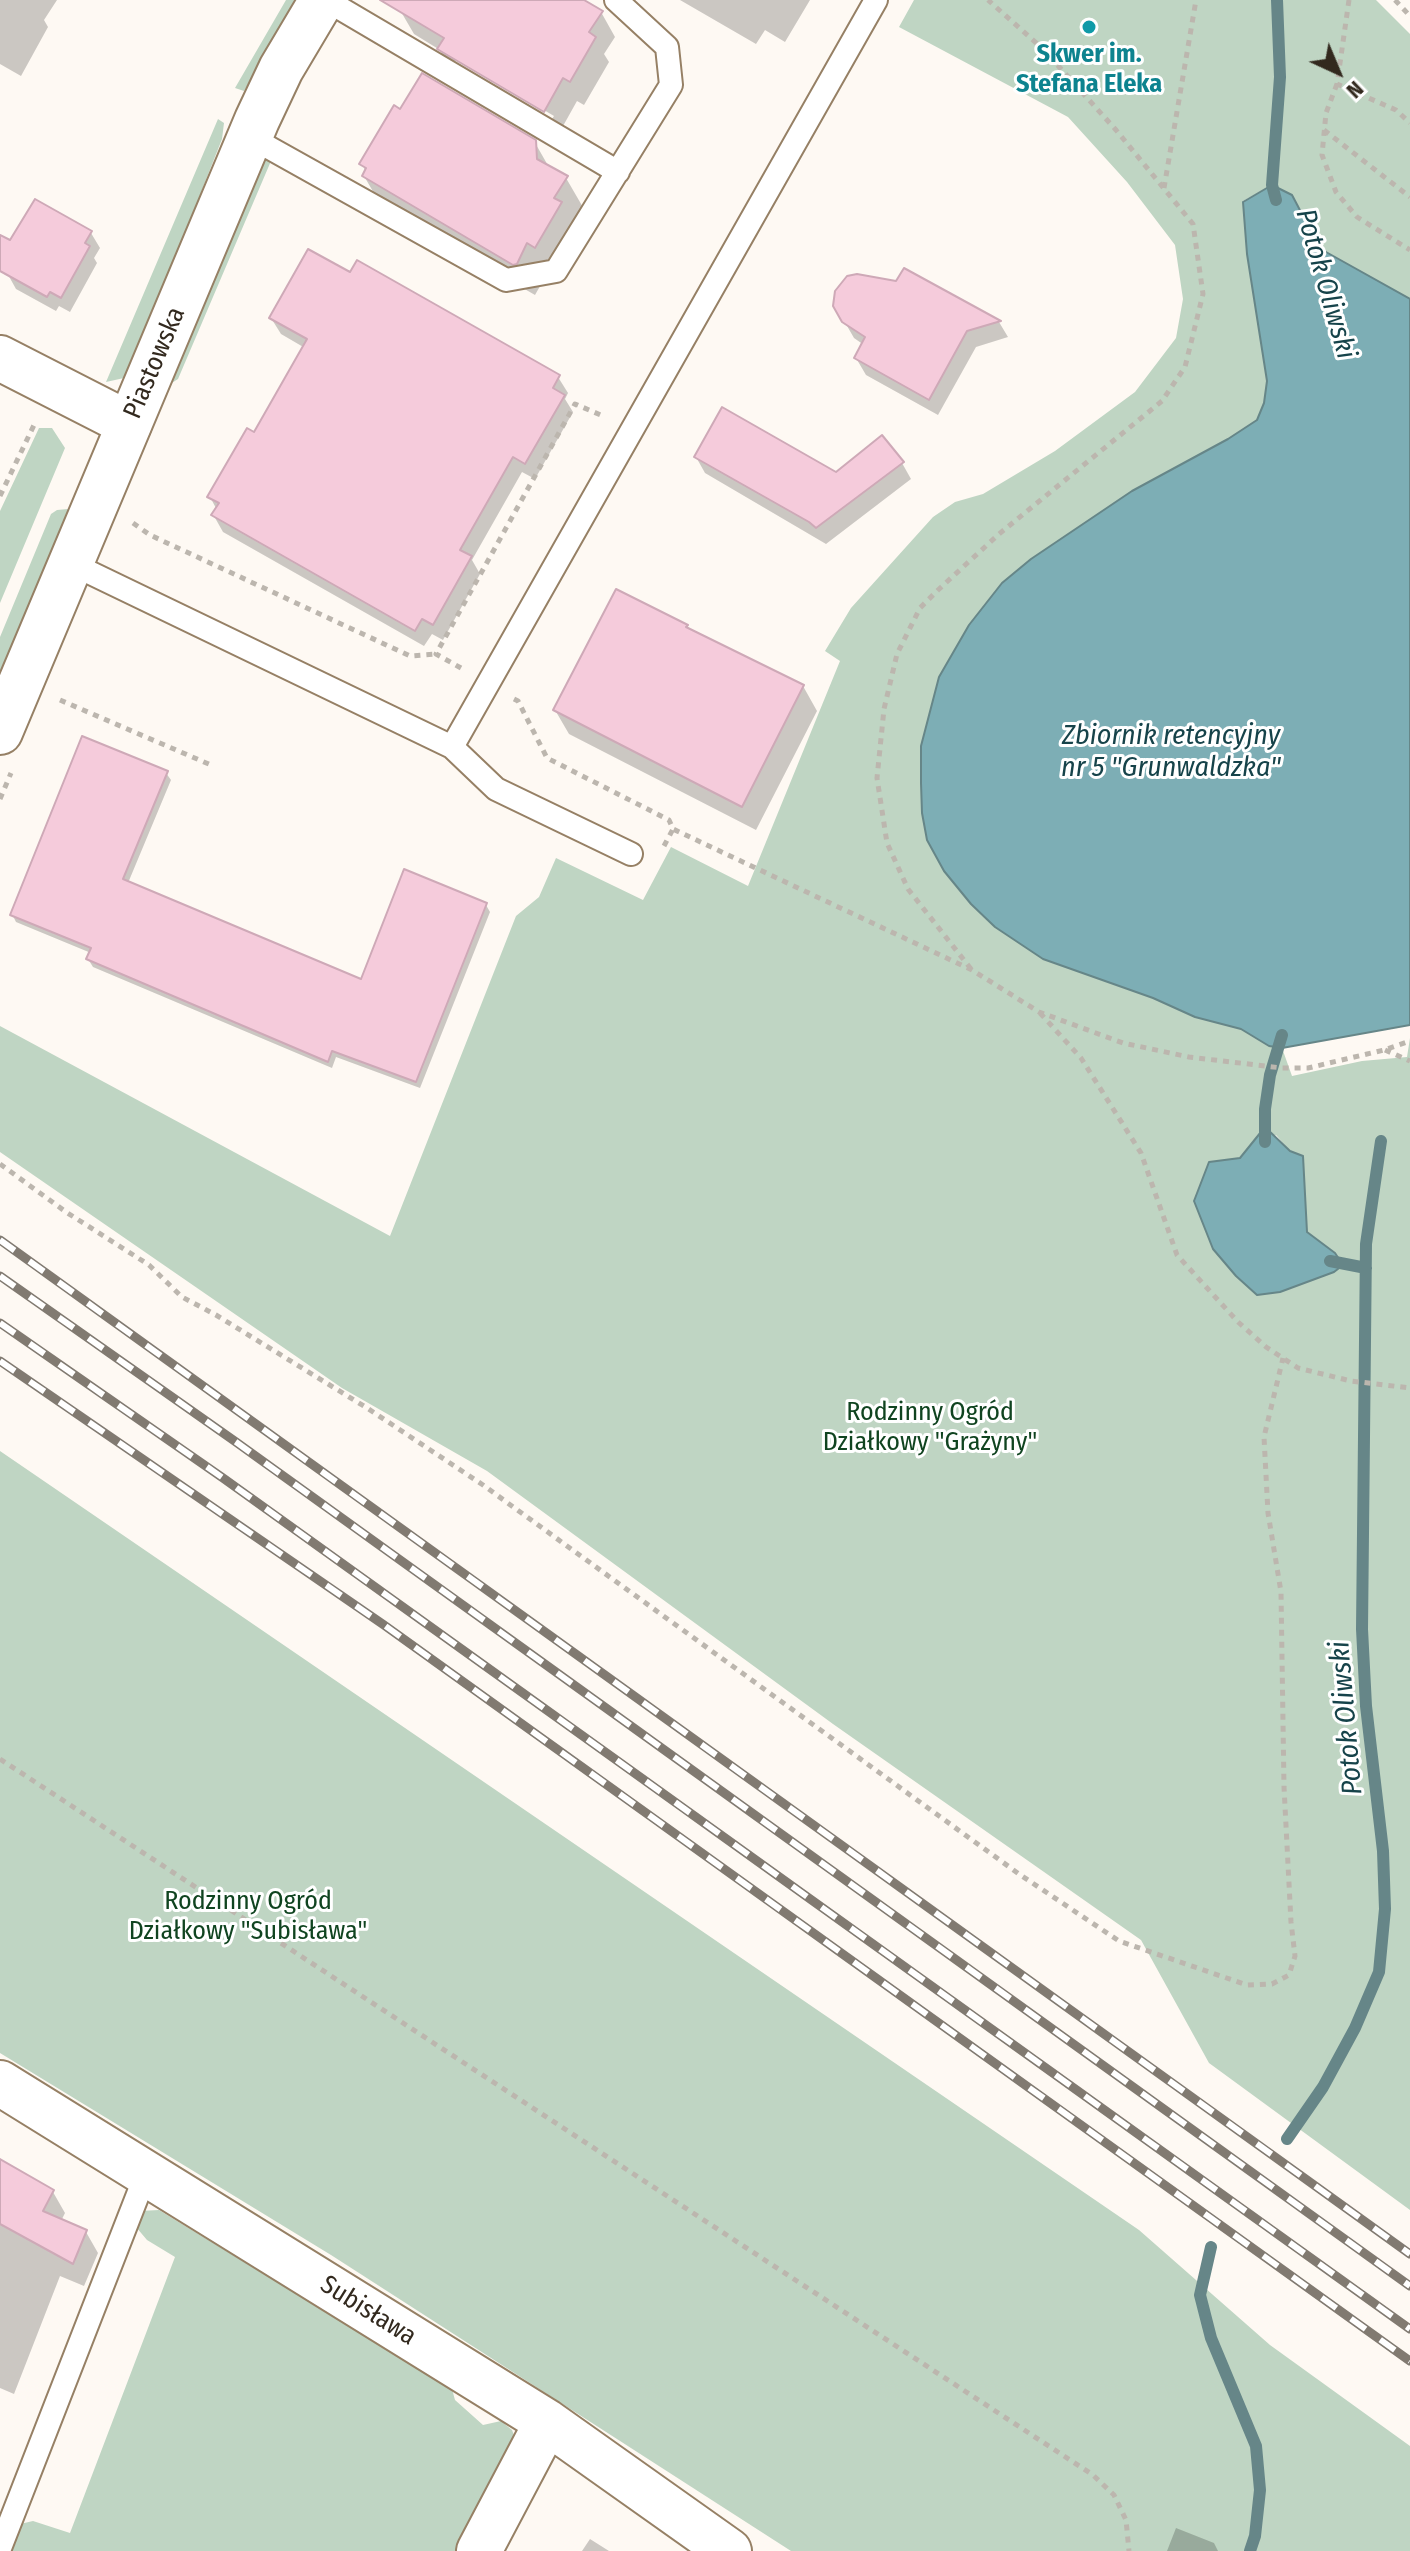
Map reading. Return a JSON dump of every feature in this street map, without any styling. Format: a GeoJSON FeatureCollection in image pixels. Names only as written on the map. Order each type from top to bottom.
{"type":"FeatureCollection","features":[{"type":"Feature","properties":{"kind":"street","name":"Piastowska"},"geometry":{"type":"LineString","coordinates":[[0,732],[250,137],[281,69],[324,0]]}},
{"type":"Feature","properties":{"kind":"street"},"geometry":{"type":"LineString","coordinates":[[0,358],[129,424]]}},
{"type":"Feature","properties":{"kind":"street","name":"Subisława"},"geometry":{"type":"LineString","coordinates":[[0,2083],[547,2422],[729,2551]]}},
{"type":"Feature","properties":{"kind":"street"},"geometry":{"type":"LineString","coordinates":[[479,2551],[547,2422]]}},
{"type":"Feature","properties":{"kind":"lane"},"geometry":{"type":"LineString","coordinates":[[324,0],[618,172]]}},
{"type":"Feature","properties":{"kind":"lane"},"geometry":{"type":"LineString","coordinates":[[250,137],[506,280],[556,271],[671,85],[667,47],[616,0]]}},
{"type":"Feature","properties":{"kind":"lane"},"geometry":{"type":"LineString","coordinates":[[452,747],[876,0]]}},
{"type":"Feature","properties":{"kind":"lane"},"geometry":{"type":"LineString","coordinates":[[70,563],[452,747],[496,789],[631,854]]}},
{"type":"Feature","properties":{"kind":"lane"},"geometry":{"type":"LineString","coordinates":[[0,2548],[146,2174]]}},
{"type":"Feature","properties":{"kind":"path"},"geometry":{"type":"LineString","coordinates":[[972,970],[908,889],[887,843],[877,778],[884,709],[897,654],[920,608],[999,534],[1162,401],[1185,367],[1203,294],[1193,224],[1044,50],[988,0]]}},
{"type":"Feature","properties":{"kind":"path"},"geometry":{"type":"LineString","coordinates":[[1164,189],[1196,0]]}},
{"type":"Feature","properties":{"kind":"path"},"geometry":{"type":"LineString","coordinates":[[1349,0],[1337,84],[1326,113],[1322,155],[1336,192],[1357,217],[1410,250]]}},
{"type":"Feature","properties":{"kind":"path"},"geometry":{"type":"LineString","coordinates":[[1395,0],[1410,16]]}},
{"type":"Feature","properties":{"kind":"path"},"geometry":{"type":"LineString","coordinates":[[1337,84],[1396,110],[1410,123]]}},
{"type":"Feature","properties":{"kind":"path"},"geometry":{"type":"LineString","coordinates":[[1324,130],[1410,197]]}},
{"type":"Feature","properties":{"kind":"path"},"geometry":{"type":"LineString","coordinates":[[0,496],[35,422]]}},
{"type":"Feature","properties":{"kind":"path"},"geometry":{"type":"LineString","coordinates":[[122,515],[150,535],[410,656],[436,654]]}},
{"type":"Feature","properties":{"kind":"path"},"geometry":{"type":"LineString","coordinates":[[68,704],[211,765]]}},
{"type":"Feature","properties":{"kind":"path"},"geometry":{"type":"LineString","coordinates":[[673,829],[972,970],[1039,1012],[1123,1043],[1248,1065],[1308,1068],[1410,1041]]}},
{"type":"Feature","properties":{"kind":"path"},"geometry":{"type":"LineString","coordinates":[[1039,1012],[1081,1058],[1141,1153],[1177,1255],[1238,1322],[1266,1347],[1298,1368],[1351,1381],[1410,1388]]}},
{"type":"Feature","properties":{"kind":"path"},"geometry":{"type":"LineString","coordinates":[[1384,1050],[1410,1061]]}},
{"type":"Feature","properties":{"kind":"path"},"geometry":{"type":"LineString","coordinates":[[0,1164],[66,1212],[149,1265],[182,1297],[367,1408],[483,1485],[1019,1874],[1119,1941],[1247,1985],[1272,1984],[1289,1975],[1295,1956],[1284,1787],[1281,1592],[1268,1513],[1264,1437],[1283,1358]]}},
{"type":"Feature","properties":{"kind":"path"},"geometry":{"type":"LineString","coordinates":[[0,1759],[1093,2475],[1114,2495],[1126,2520],[1129,2551]]}},
{"type":"Feature","properties":{"kind":"green space"},"geometry":{"type":"Polygon","coordinates":[[[286,0],[295,0],[244,91],[235,88],[286,0]]]}},
{"type":"Feature","properties":{"kind":"green space","name":"Rodzinny Ogród Działkowy \"Grażyny\""},"geometry":{"type":"Polygon","coordinates":[[[914,0],[1376,0],[1410,34],[1410,299],[1326,252],[1292,195],[1272,185],[1243,201],[1247,254],[1267,381],[1264,403],[1257,420],[1228,439],[921,746],[921,783],[922,813],[944,871],[995,927],[1043,959],[1153,998],[1195,1017],[1241,1029],[1269,1046],[1282,1048],[1292,1076],[1362,1061],[1407,1057],[1410,1038],[1410,2210],[1209,2063],[1141,1940],[833,1724],[487,1471],[342,1388],[0,1152],[0,1026],[390,1236],[516,916],[539,897],[556,858],[643,900],[671,847],[748,886],[840,661],[825,651],[851,608],[933,517],[955,502],[983,494],[1055,451],[1135,392],[1176,338],[1183,299],[1175,245],[1127,182],[1068,117],[899,27],[914,0]],[[1276,1135],[1240,1158],[1209,1163],[1280,1292],[1334,1272],[1335,1253],[1306,1232],[1303,1156],[1290,1151],[1276,1135]]]}},
{"type":"Feature","properties":{"kind":"green space"},"geometry":{"type":"Polygon","coordinates":[[[218,119],[224,123],[222,139],[132,368],[124,378],[106,382],[218,119]]]}},
{"type":"Feature","properties":{"kind":"green space"},"geometry":{"type":"Polygon","coordinates":[[[264,160],[271,161],[178,379],[167,386],[264,160]]]}},
{"type":"Feature","properties":{"kind":"green space"},"geometry":{"type":"Polygon","coordinates":[[[39,428],[52,428],[65,448],[0,603],[0,511],[39,428]]]}},
{"type":"Feature","properties":{"kind":"green space"},"geometry":{"type":"Polygon","coordinates":[[[68,509],[0,679],[0,637],[51,514],[68,509]]]}},
{"type":"Feature","properties":{"kind":"green space","name":"Rodzinny Ogród Działkowy \"Subisława\""},"geometry":{"type":"Polygon","coordinates":[[[0,1451],[1139,2230],[1270,2345],[1410,2446],[1410,2551],[791,2551],[331,2255],[0,2053],[0,1451]]]}},
{"type":"Feature","properties":{"kind":"green space"},"geometry":{"type":"Polygon","coordinates":[[[159,2210],[452,2389],[455,2400],[483,2425],[501,2421],[512,2430],[515,2438],[460,2551],[9,2551],[20,2524],[33,2521],[70,2533],[175,2257],[147,2240],[136,2227],[140,2211],[159,2210]]]}},
{"type":"Feature","properties":{"kind":"water","name":"Zbiornik retencyjny nr 5 \"Grunwaldzka\""},"geometry":{"type":"Polygon","coordinates":[[[1272,185],[1292,195],[1326,252],[1410,299],[1410,1025],[1282,1048],[1269,1046],[1241,1029],[1195,1017],[1153,998],[1043,959],[995,927],[944,871],[927,840],[921,783],[921,746],[939,677],[969,625],[1002,583],[1031,559],[1132,491],[1257,420],[1264,403],[1267,381],[1247,254],[1243,202],[1272,185]]]}},
{"type":"Feature","properties":{"kind":"water"},"geometry":{"type":"Polygon","coordinates":[[[1265,1127],[1290,1151],[1303,1156],[1307,1232],[1335,1253],[1343,1265],[1334,1272],[1280,1292],[1257,1295],[1213,1249],[1194,1201],[1209,1162],[1240,1158],[1265,1127]]]}},
{"type":"Feature","properties":{"kind":"building"},"geometry":{"type":"Polygon","coordinates":[[[380,0],[584,0],[603,11],[589,32],[596,37],[570,82],[563,78],[544,112],[437,49],[444,38],[380,0]]]}},
{"type":"Feature","properties":{"kind":"building"},"geometry":{"type":"Polygon","coordinates":[[[422,73],[536,140],[537,159],[568,176],[554,198],[562,202],[535,248],[527,243],[517,264],[513,265],[362,176],[366,168],[359,164],[394,105],[400,109],[422,73]]]}},
{"type":"Feature","properties":{"kind":"building"},"geometry":{"type":"Polygon","coordinates":[[[35,199],[92,231],[85,243],[90,246],[61,298],[50,292],[47,297],[0,271],[0,235],[10,240],[35,199]]]}},
{"type":"Feature","properties":{"kind":"building"},"geometry":{"type":"Polygon","coordinates":[[[308,249],[350,272],[357,260],[560,375],[553,388],[565,395],[525,464],[513,457],[460,550],[472,556],[433,625],[422,619],[415,631],[211,515],[219,503],[207,497],[247,428],[254,432],[307,339],[269,318],[308,249]]]}},
{"type":"Feature","properties":{"kind":"building"},"geometry":{"type":"Polygon","coordinates":[[[904,268],[1001,321],[967,331],[929,400],[854,358],[865,337],[842,322],[833,306],[835,291],[847,276],[857,274],[896,281],[904,268]]]}},
{"type":"Feature","properties":{"kind":"building"},"geometry":{"type":"Polygon","coordinates":[[[722,407],[836,472],[882,435],[904,462],[816,528],[694,457],[722,407]]]}},
{"type":"Feature","properties":{"kind":"building"},"geometry":{"type":"Polygon","coordinates":[[[616,589],[804,685],[742,807],[553,710],[616,589]]]}},
{"type":"Feature","properties":{"kind":"building"},"geometry":{"type":"Polygon","coordinates":[[[82,736],[168,771],[123,879],[361,979],[404,869],[487,903],[416,1082],[332,1051],[328,1062],[86,959],[91,948],[10,915],[82,736]]]}},
{"type":"Feature","properties":{"kind":"building"},"geometry":{"type":"Polygon","coordinates":[[[0,2159],[54,2190],[43,2211],[87,2230],[73,2264],[0,2224],[0,2159]]]}},
{"type":"Feature","properties":{"kind":"waterway","name":"Potok Oliwski"},"geometry":{"type":"LineString","coordinates":[[1276,200],[1272,185],[1280,77],[1277,0]]}},
{"type":"Feature","properties":{"kind":"waterway","name":"Potok Oliwski"},"geometry":{"type":"LineString","coordinates":[[1265,1142],[1265,1109],[1270,1075],[1282,1035]]}},
{"type":"Feature","properties":{"kind":"waterway","name":"Potok Oliwski"},"geometry":{"type":"LineString","coordinates":[[1287,2139],[1323,2087],[1355,2028],[1379,1972],[1385,1909],[1383,1851],[1366,1706],[1362,1629],[1366,1244],[1381,1141]]}},
{"type":"Feature","properties":{"kind":"waterway","name":"Potok Oliwski"},"geometry":{"type":"LineString","coordinates":[[1330,1261],[1366,1268]]}},
{"type":"Feature","properties":{"kind":"waterway","name":"Potok Oliwski"},"geometry":{"type":"LineString","coordinates":[[1211,2247],[1200,2295],[1211,2338],[1256,2446],[1260,2490],[1255,2536],[1250,2551]]}},
{"type":"Feature","properties":{"kind":"railway"},"geometry":{"type":"LineString","coordinates":[[0,1240],[1410,2254]]}},
{"type":"Feature","properties":{"kind":"railway"},"geometry":{"type":"LineString","coordinates":[[0,1276],[236,1442],[1410,2286]]}},
{"type":"Feature","properties":{"kind":"railway"},"geometry":{"type":"LineString","coordinates":[[0,1323],[223,1478],[1410,2329]]}},
{"type":"Feature","properties":{"kind":"railway"},"geometry":{"type":"LineString","coordinates":[[0,1361],[384,1625],[1410,2361]]}},
{"type":"Feature","properties":{"kind":"place","name":"Skwer im. Stefana Eleka"},"geometry":{"type":"Point","coordinates":[1089,27]}}]}
